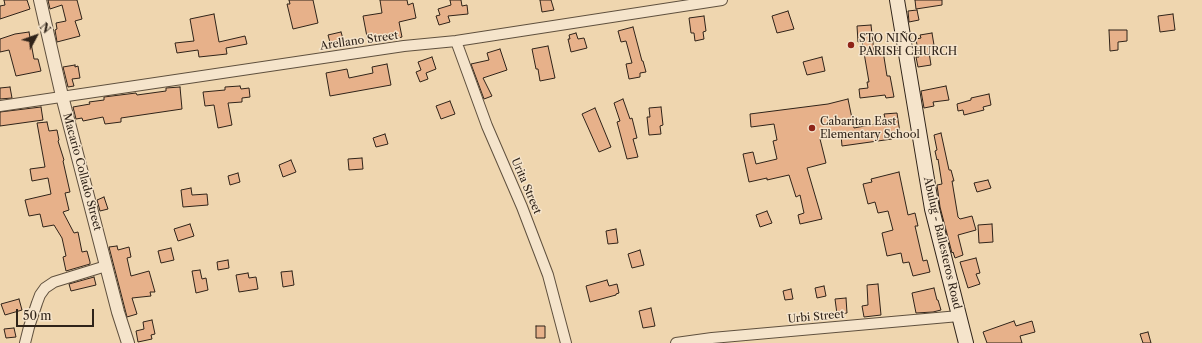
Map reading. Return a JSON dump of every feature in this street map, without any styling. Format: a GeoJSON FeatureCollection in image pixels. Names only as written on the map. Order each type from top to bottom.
{"type":"FeatureCollection","features":[{"type":"Feature","properties":{"kind":"main road","name":"Abulug - Ballesteros Road"},"geometry":{"type":"LineString","coordinates":[[897,0],[932,209],[966,343]]}},
{"type":"Feature","properties":{"kind":"street","name":"Macario Collado Street"},"geometry":{"type":"LineString","coordinates":[[40,0],[62,96],[106,266],[128,343]]}},
{"type":"Feature","properties":{"kind":"street","name":"Arellano Street"},"geometry":{"type":"LineString","coordinates":[[0,106],[396,48],[456,41],[722,0]]}},
{"type":"Feature","properties":{"kind":"street","name":"Urita Street"},"geometry":{"type":"LineString","coordinates":[[456,41],[487,126],[522,207],[548,275],[566,343]]}},
{"type":"Feature","properties":{"kind":"street"},"geometry":{"type":"LineString","coordinates":[[26,343],[36,303],[45,288],[54,282],[106,266]]}},
{"type":"Feature","properties":{"kind":"street","name":"Urbi Street"},"geometry":{"type":"LineString","coordinates":[[676,343],[712,338],[959,316]]}},
{"type":"Feature","properties":{"kind":"building"},"geometry":{"type":"Polygon","coordinates":[[[4,0],[27,0],[30,9],[0,19],[0,6],[5,5],[4,0]]]}},
{"type":"Feature","properties":{"kind":"building"},"geometry":{"type":"Polygon","coordinates":[[[48,0],[77,0],[82,19],[75,21],[80,36],[57,42],[55,30],[57,29],[56,23],[66,21],[62,5],[50,9],[48,0]]]}},
{"type":"Feature","properties":{"kind":"building"},"geometry":{"type":"Polygon","coordinates":[[[289,0],[313,0],[318,23],[293,29],[287,4],[290,4],[289,0]]]}},
{"type":"Feature","properties":{"kind":"building"},"geometry":{"type":"Polygon","coordinates":[[[380,0],[407,0],[408,5],[413,3],[416,18],[399,22],[402,37],[394,39],[393,37],[368,42],[363,16],[382,13],[380,0]]]}},
{"type":"Feature","properties":{"kind":"building"},"geometry":{"type":"Polygon","coordinates":[[[450,0],[461,0],[462,6],[467,5],[468,14],[448,16],[450,22],[439,25],[436,16],[440,15],[438,9],[451,5],[450,0]]]}},
{"type":"Feature","properties":{"kind":"building"},"geometry":{"type":"Polygon","coordinates":[[[540,0],[551,0],[554,10],[542,12],[540,0]]]}},
{"type":"Feature","properties":{"kind":"building"},"geometry":{"type":"Polygon","coordinates":[[[915,0],[942,0],[942,5],[916,9],[915,0]]]}},
{"type":"Feature","properties":{"kind":"building"},"geometry":{"type":"Polygon","coordinates":[[[917,10],[919,20],[909,22],[908,11],[917,10]]]}},
{"type":"Feature","properties":{"kind":"building"},"geometry":{"type":"Polygon","coordinates":[[[788,11],[794,29],[777,33],[772,16],[788,11]]]}},
{"type":"Feature","properties":{"kind":"building"},"geometry":{"type":"Polygon","coordinates":[[[214,14],[219,42],[245,36],[247,44],[226,48],[227,54],[199,57],[198,50],[177,53],[175,43],[194,41],[190,19],[214,14]]]}},
{"type":"Feature","properties":{"kind":"building"},"geometry":{"type":"Polygon","coordinates":[[[1173,14],[1175,30],[1160,32],[1158,16],[1173,14]]]}},
{"type":"Feature","properties":{"kind":"building"},"geometry":{"type":"Polygon","coordinates":[[[704,16],[706,31],[703,32],[704,39],[695,41],[694,33],[691,33],[689,18],[704,16]]]}},
{"type":"Feature","properties":{"kind":"building"},"geometry":{"type":"Polygon","coordinates":[[[871,25],[874,52],[883,51],[887,76],[890,76],[894,97],[886,98],[885,95],[860,98],[859,89],[868,88],[867,82],[869,82],[862,41],[858,42],[857,26],[871,25]]]}},
{"type":"Feature","properties":{"kind":"building"},"geometry":{"type":"Polygon","coordinates":[[[633,27],[646,72],[640,73],[640,77],[629,79],[626,64],[632,63],[626,41],[621,42],[618,31],[633,27]]]}},
{"type":"Feature","properties":{"kind":"building"},"geometry":{"type":"Polygon","coordinates":[[[1109,30],[1127,30],[1127,41],[1118,42],[1118,50],[1110,51],[1109,30]]]}},
{"type":"Feature","properties":{"kind":"building"},"geometry":{"type":"Polygon","coordinates":[[[29,32],[34,59],[38,59],[41,71],[16,76],[9,50],[0,52],[0,39],[15,34],[29,32]]]}},
{"type":"Feature","properties":{"kind":"building"},"geometry":{"type":"Polygon","coordinates":[[[341,32],[344,42],[331,46],[328,35],[341,32]]]}},
{"type":"Feature","properties":{"kind":"building"},"geometry":{"type":"Polygon","coordinates":[[[576,33],[578,39],[584,38],[587,48],[571,52],[568,39],[570,39],[569,35],[576,33]]]}},
{"type":"Feature","properties":{"kind":"building"},"geometry":{"type":"Polygon","coordinates":[[[932,33],[934,45],[928,46],[931,65],[918,67],[916,57],[919,57],[916,39],[921,38],[920,35],[932,33]]]}},
{"type":"Feature","properties":{"kind":"building"},"geometry":{"type":"Polygon","coordinates":[[[548,46],[555,78],[540,81],[532,49],[548,46]]]}},
{"type":"Feature","properties":{"kind":"building"},"geometry":{"type":"Polygon","coordinates":[[[500,49],[507,70],[483,78],[492,96],[484,99],[471,64],[489,60],[487,53],[500,49]]]}},
{"type":"Feature","properties":{"kind":"building"},"geometry":{"type":"Polygon","coordinates":[[[432,57],[436,69],[426,73],[428,79],[420,82],[416,72],[421,70],[418,62],[432,57]]]}},
{"type":"Feature","properties":{"kind":"building"},"geometry":{"type":"Polygon","coordinates":[[[822,57],[825,71],[807,75],[803,62],[822,57]]]}},
{"type":"Feature","properties":{"kind":"building"},"geometry":{"type":"Polygon","coordinates":[[[387,64],[391,85],[330,96],[326,73],[347,69],[349,78],[373,73],[372,67],[387,64]]]}},
{"type":"Feature","properties":{"kind":"building"},"geometry":{"type":"Polygon","coordinates":[[[75,65],[75,67],[78,66],[80,78],[72,79],[74,86],[68,87],[63,67],[75,65]]]}},
{"type":"Feature","properties":{"kind":"building"},"geometry":{"type":"Polygon","coordinates":[[[240,86],[241,89],[249,88],[250,97],[242,98],[242,102],[228,103],[232,125],[218,128],[214,105],[205,106],[203,92],[225,90],[225,87],[240,86]]]}},
{"type":"Feature","properties":{"kind":"building"},"geometry":{"type":"Polygon","coordinates":[[[946,86],[949,100],[933,102],[934,106],[924,108],[921,91],[946,86]]]}},
{"type":"Feature","properties":{"kind":"building"},"geometry":{"type":"Polygon","coordinates":[[[10,87],[12,98],[0,99],[0,88],[10,87]]]}},
{"type":"Feature","properties":{"kind":"building"},"geometry":{"type":"Polygon","coordinates":[[[180,87],[182,109],[121,118],[121,122],[105,124],[103,117],[83,121],[82,118],[76,119],[73,107],[90,104],[89,102],[104,100],[104,97],[136,93],[137,95],[166,91],[166,88],[180,87]]]}},
{"type":"Feature","properties":{"kind":"building"},"geometry":{"type":"Polygon","coordinates":[[[989,94],[991,105],[983,107],[984,110],[964,115],[963,110],[958,111],[957,104],[971,100],[971,98],[989,94]]]}},
{"type":"Feature","properties":{"kind":"building"},"geometry":{"type":"Polygon","coordinates":[[[623,99],[630,119],[632,118],[637,138],[633,139],[638,157],[627,159],[617,122],[620,121],[614,103],[623,99]]]}},
{"type":"Feature","properties":{"kind":"building"},"geometry":{"type":"Polygon","coordinates":[[[848,99],[854,128],[886,122],[884,114],[897,113],[900,133],[891,135],[892,139],[842,146],[841,135],[820,139],[826,163],[807,168],[822,219],[800,224],[798,215],[804,213],[800,195],[796,197],[789,175],[749,182],[743,154],[753,152],[756,164],[777,159],[773,141],[777,140],[774,124],[751,127],[750,114],[828,104],[848,99]]]}},
{"type":"Feature","properties":{"kind":"building"},"geometry":{"type":"Polygon","coordinates":[[[450,101],[455,114],[441,119],[436,106],[450,101]]]}},
{"type":"Feature","properties":{"kind":"building"},"geometry":{"type":"Polygon","coordinates":[[[41,107],[43,120],[0,126],[0,112],[41,107]]]}},
{"type":"Feature","properties":{"kind":"building"},"geometry":{"type":"Polygon","coordinates":[[[661,107],[663,125],[660,126],[661,134],[649,135],[647,117],[650,117],[649,108],[661,107]]]}},
{"type":"Feature","properties":{"kind":"building"},"geometry":{"type":"Polygon","coordinates":[[[595,108],[611,147],[599,152],[582,114],[595,108]]]}},
{"type":"Feature","properties":{"kind":"building"},"geometry":{"type":"Polygon","coordinates":[[[47,122],[49,131],[57,130],[58,141],[64,160],[70,192],[65,193],[69,210],[63,212],[74,233],[78,232],[82,252],[87,251],[90,262],[90,264],[66,271],[63,257],[66,256],[62,238],[54,225],[43,227],[40,214],[29,216],[25,200],[51,194],[48,178],[32,181],[30,169],[45,167],[37,123],[47,122]]]}},
{"type":"Feature","properties":{"kind":"building"},"geometry":{"type":"Polygon","coordinates":[[[941,133],[949,170],[951,170],[954,181],[952,181],[958,217],[960,219],[972,216],[976,230],[958,235],[963,255],[955,258],[953,252],[952,253],[940,207],[937,185],[942,184],[938,159],[937,160],[935,151],[937,150],[934,135],[941,133]]]}},
{"type":"Feature","properties":{"kind":"building"},"geometry":{"type":"Polygon","coordinates":[[[385,134],[388,144],[376,147],[373,138],[385,134]]]}},
{"type":"Feature","properties":{"kind":"building"},"geometry":{"type":"Polygon","coordinates":[[[362,158],[363,169],[349,170],[348,159],[362,158]]]}},
{"type":"Feature","properties":{"kind":"building"},"geometry":{"type":"Polygon","coordinates":[[[291,160],[296,172],[283,177],[279,165],[291,160]]]}},
{"type":"Feature","properties":{"kind":"building"},"geometry":{"type":"Polygon","coordinates":[[[899,172],[908,215],[915,213],[918,226],[915,226],[923,261],[927,260],[930,272],[913,276],[909,262],[903,263],[901,253],[887,256],[882,233],[893,230],[888,211],[878,213],[875,202],[868,204],[863,184],[872,182],[871,179],[899,172]]]}},
{"type":"Feature","properties":{"kind":"building"},"geometry":{"type":"Polygon","coordinates":[[[238,173],[240,182],[230,185],[228,176],[238,173]]]}},
{"type":"Feature","properties":{"kind":"building"},"geometry":{"type":"Polygon","coordinates":[[[988,180],[991,188],[977,192],[974,183],[988,180]]]}},
{"type":"Feature","properties":{"kind":"building"},"geometry":{"type":"Polygon","coordinates":[[[191,188],[192,195],[207,194],[208,205],[183,207],[181,190],[191,188]]]}},
{"type":"Feature","properties":{"kind":"building"},"geometry":{"type":"Polygon","coordinates":[[[104,197],[108,209],[100,211],[97,200],[104,197]]]}},
{"type":"Feature","properties":{"kind":"building"},"geometry":{"type":"Polygon","coordinates":[[[767,211],[772,223],[760,227],[756,215],[767,211]]]}},
{"type":"Feature","properties":{"kind":"building"},"geometry":{"type":"Polygon","coordinates":[[[190,224],[194,236],[178,241],[174,229],[190,224]]]}},
{"type":"Feature","properties":{"kind":"building"},"geometry":{"type":"Polygon","coordinates":[[[992,224],[993,242],[979,243],[978,225],[992,224]]]}},
{"type":"Feature","properties":{"kind":"building"},"geometry":{"type":"Polygon","coordinates":[[[616,229],[618,243],[608,244],[606,231],[616,229]]]}},
{"type":"Feature","properties":{"kind":"building"},"geometry":{"type":"Polygon","coordinates":[[[117,246],[118,250],[129,247],[131,257],[127,258],[131,276],[149,271],[155,292],[150,292],[151,296],[132,298],[137,314],[127,317],[109,247],[117,246]]]}},
{"type":"Feature","properties":{"kind":"building"},"geometry":{"type":"Polygon","coordinates":[[[171,248],[174,260],[161,263],[158,251],[171,248]]]}},
{"type":"Feature","properties":{"kind":"building"},"geometry":{"type":"Polygon","coordinates":[[[640,250],[644,265],[632,268],[628,254],[640,250]]]}},
{"type":"Feature","properties":{"kind":"building"},"geometry":{"type":"Polygon","coordinates":[[[976,258],[980,273],[976,274],[980,284],[968,288],[960,262],[976,258]]]}},
{"type":"Feature","properties":{"kind":"building"},"geometry":{"type":"Polygon","coordinates":[[[228,260],[229,268],[218,270],[217,262],[228,260]]]}},
{"type":"Feature","properties":{"kind":"building"},"geometry":{"type":"Polygon","coordinates":[[[200,270],[202,279],[206,278],[208,290],[196,293],[192,271],[200,270]]]}},
{"type":"Feature","properties":{"kind":"building"},"geometry":{"type":"Polygon","coordinates":[[[292,271],[294,285],[283,287],[281,272],[292,271]]]}},
{"type":"Feature","properties":{"kind":"building"},"geometry":{"type":"Polygon","coordinates":[[[248,273],[249,278],[256,277],[258,289],[239,292],[236,275],[248,273]]]}},
{"type":"Feature","properties":{"kind":"building"},"geometry":{"type":"Polygon","coordinates":[[[94,277],[96,285],[71,291],[69,284],[94,277]]]}},
{"type":"Feature","properties":{"kind":"building"},"geometry":{"type":"Polygon","coordinates":[[[607,280],[609,286],[617,284],[619,293],[590,302],[586,286],[607,280]]]}},
{"type":"Feature","properties":{"kind":"building"},"geometry":{"type":"Polygon","coordinates":[[[878,284],[881,315],[864,317],[862,306],[868,305],[867,285],[878,284]]]}},
{"type":"Feature","properties":{"kind":"building"},"geometry":{"type":"Polygon","coordinates":[[[824,286],[826,296],[817,298],[815,288],[824,286]]]}},
{"type":"Feature","properties":{"kind":"building"},"geometry":{"type":"Polygon","coordinates":[[[934,288],[941,310],[916,313],[912,293],[934,288]]]}},
{"type":"Feature","properties":{"kind":"building"},"geometry":{"type":"Polygon","coordinates":[[[791,289],[793,299],[785,300],[783,291],[791,289]]]}},
{"type":"Feature","properties":{"kind":"building"},"geometry":{"type":"Polygon","coordinates":[[[846,298],[847,313],[837,314],[835,299],[846,298]]]}},
{"type":"Feature","properties":{"kind":"building"},"geometry":{"type":"Polygon","coordinates":[[[19,299],[22,310],[5,315],[1,304],[19,299]]]}},
{"type":"Feature","properties":{"kind":"building"},"geometry":{"type":"Polygon","coordinates":[[[651,308],[655,326],[643,328],[639,311],[651,308]]]}},
{"type":"Feature","properties":{"kind":"building"},"geometry":{"type":"Polygon","coordinates":[[[152,320],[155,334],[151,335],[152,339],[138,342],[136,331],[144,329],[143,322],[152,320]]]}},
{"type":"Feature","properties":{"kind":"building"},"geometry":{"type":"Polygon","coordinates":[[[1014,321],[1016,326],[1032,321],[1035,332],[1020,336],[1022,343],[987,343],[983,332],[1014,321]]]}},
{"type":"Feature","properties":{"kind":"building"},"geometry":{"type":"Polygon","coordinates":[[[536,326],[545,326],[545,338],[536,338],[536,326]]]}},
{"type":"Feature","properties":{"kind":"building"},"geometry":{"type":"Polygon","coordinates":[[[14,328],[16,337],[6,338],[4,329],[14,328]]]}},
{"type":"Feature","properties":{"kind":"building"},"geometry":{"type":"Polygon","coordinates":[[[1148,332],[1151,343],[1143,343],[1140,334],[1148,332]]]}},
{"type":"Feature","properties":{"kind":"place","name":"STO NIÑO PARISH CHURCH"},"geometry":{"type":"Point","coordinates":[851,45]}},
{"type":"Feature","properties":{"kind":"place","name":"Cabaritan East Elementary School"},"geometry":{"type":"Point","coordinates":[812,128]}}]}
